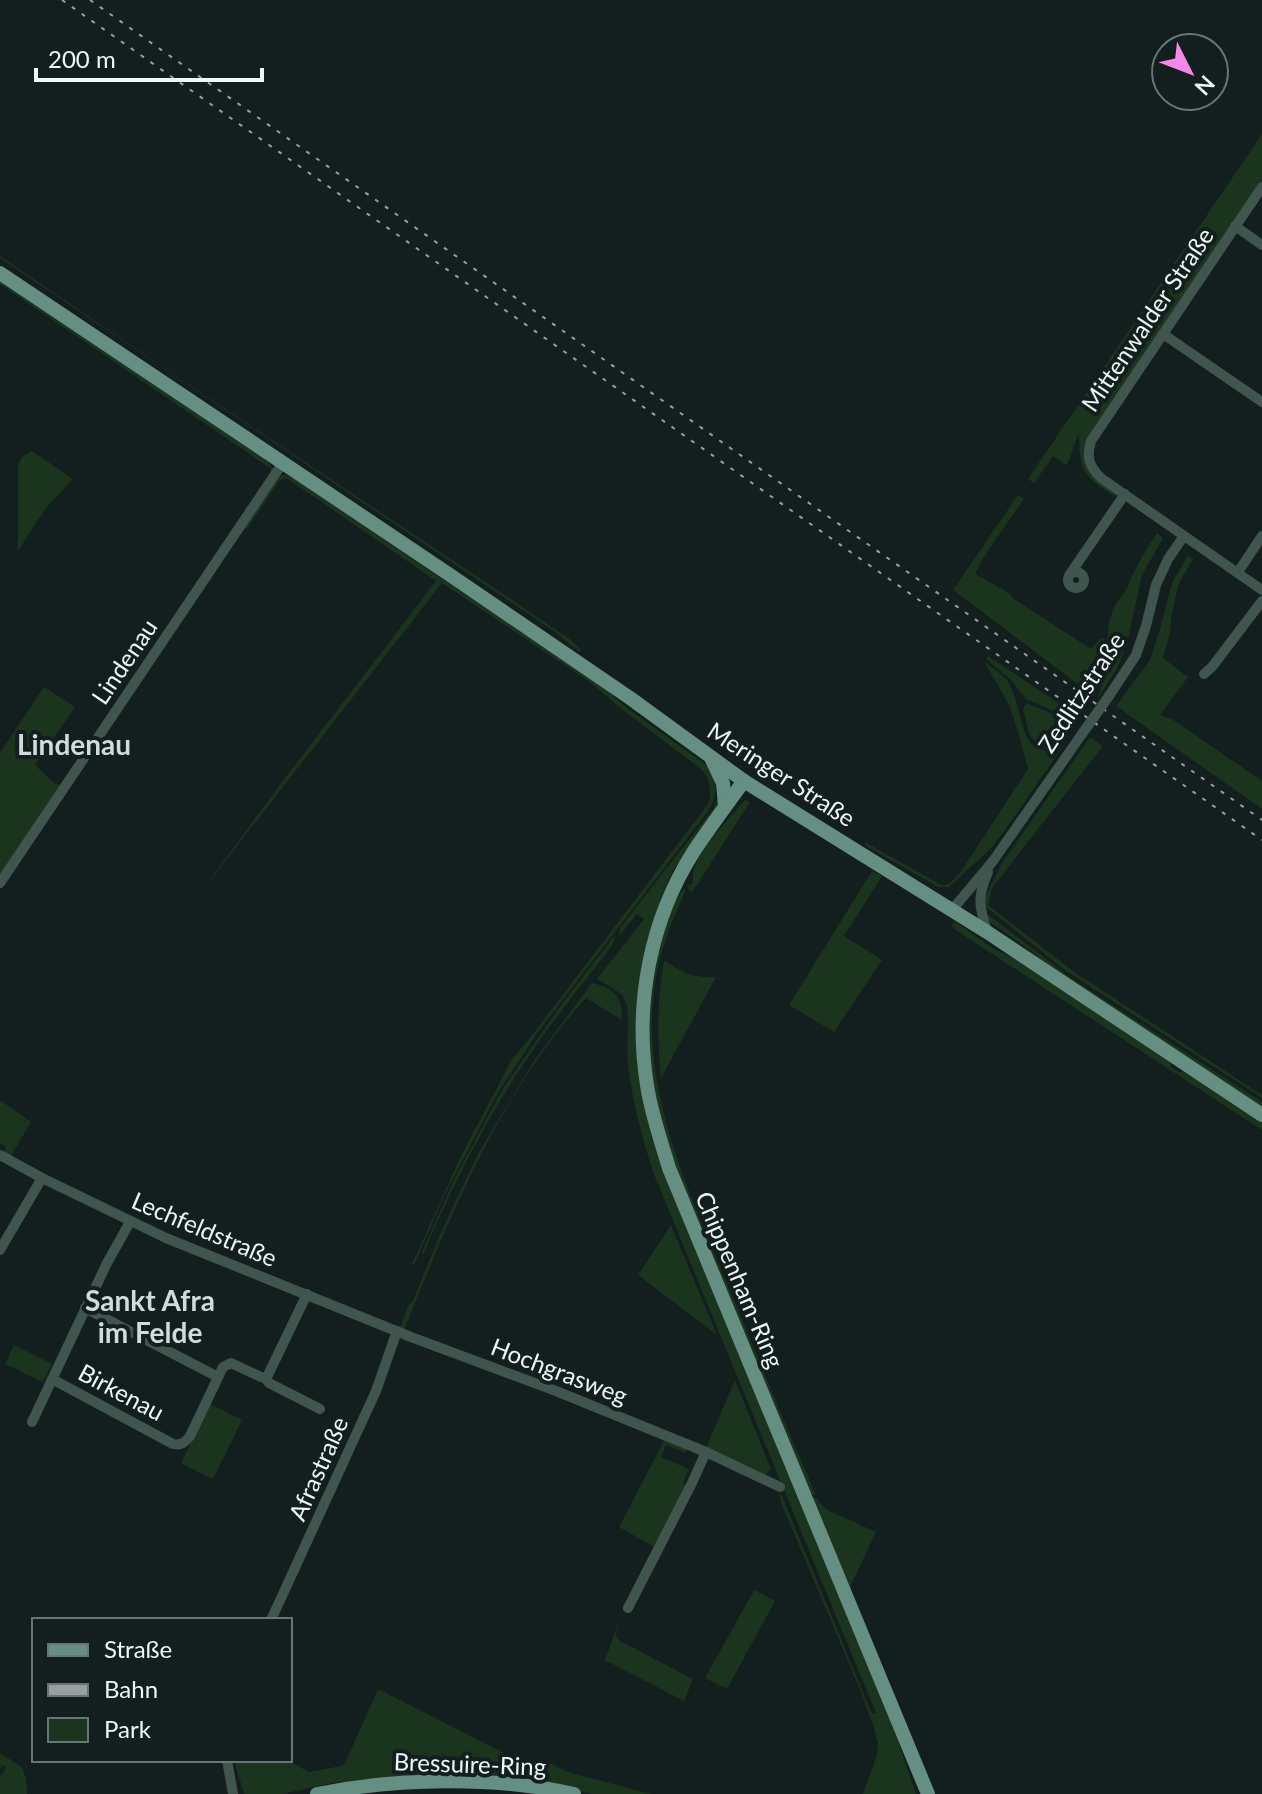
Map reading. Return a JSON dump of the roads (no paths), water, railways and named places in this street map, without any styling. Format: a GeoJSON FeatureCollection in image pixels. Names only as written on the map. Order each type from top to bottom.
{"type":"FeatureCollection","features":[{"type":"Feature","properties":{"kind":"main road","name":"Meringer Straße"},"geometry":{"type":"LineString","coordinates":[[0,273],[569,656],[744,781],[987,932],[1262,1115]]}},
{"type":"Feature","properties":{"kind":"main road"},"geometry":{"type":"LineString","coordinates":[[709,756],[723,783],[725,806]]}},
{"type":"Feature","properties":{"kind":"main road","name":"Chippenham-Ring"},"geometry":{"type":"LineString","coordinates":[[744,781],[680,877],[653,945],[642,1017],[647,1085],[669,1168],[926,1792]]}},
{"type":"Feature","properties":{"kind":"main road","name":"Bressuire-Ring"},"geometry":{"type":"LineString","coordinates":[[317,1794],[381,1784],[447,1782],[494,1783],[574,1794]]}},
{"type":"Feature","properties":{"kind":"street","name":"Mittenwalder Straße"},"geometry":{"type":"LineString","coordinates":[[1125,494],[1093,470],[1088,460],[1091,441],[1262,187]]}},
{"type":"Feature","properties":{"kind":"street"},"geometry":{"type":"LineString","coordinates":[[1235,226],[1262,245]]}},
{"type":"Feature","properties":{"kind":"street"},"geometry":{"type":"LineString","coordinates":[[1163,334],[1262,402]]}},
{"type":"Feature","properties":{"kind":"street","name":"Lindenau"},"geometry":{"type":"LineString","coordinates":[[0,883],[282,464]]}},
{"type":"Feature","properties":{"kind":"street"},"geometry":{"type":"LineString","coordinates":[[1070,574],[1125,494],[1262,590]]}},
{"type":"Feature","properties":{"kind":"street","name":"Zedlitzstraße"},"geometry":{"type":"LineString","coordinates":[[952,910],[993,861],[1136,655],[1156,585],[1168,559],[1184,536]]}},
{"type":"Feature","properties":{"kind":"street"},"geometry":{"type":"LineString","coordinates":[[1238,572],[1262,536]]}},
{"type":"Feature","properties":{"kind":"street"},"geometry":{"type":"LineString","coordinates":[[1204,674],[1262,601]]}},
{"type":"Feature","properties":{"kind":"street","name":"Zedlitzstraße"},"geometry":{"type":"LineString","coordinates":[[987,932],[979,902],[981,887],[993,861]]}},
{"type":"Feature","properties":{"kind":"street","name":"Lechfeldstraße"},"geometry":{"type":"LineString","coordinates":[[0,1155],[166,1238],[397,1331]]}},
{"type":"Feature","properties":{"kind":"street"},"geometry":{"type":"LineString","coordinates":[[0,1250],[42,1178]]}},
{"type":"Feature","properties":{"kind":"street"},"geometry":{"type":"LineString","coordinates":[[32,1422],[107,1263],[130,1222]]}},
{"type":"Feature","properties":{"kind":"street"},"geometry":{"type":"LineString","coordinates":[[265,1378],[307,1294]]}},
{"type":"Feature","properties":{"kind":"street"},"geometry":{"type":"LineString","coordinates":[[85,1308],[218,1377],[223,1367],[231,1363],[320,1409]]}},
{"type":"Feature","properties":{"kind":"street","name":"Hochgrasweg"},"geometry":{"type":"LineString","coordinates":[[397,1331],[706,1452],[780,1487]]}},
{"type":"Feature","properties":{"kind":"street","name":"Afrastraße"},"geometry":{"type":"LineString","coordinates":[[272,1618],[376,1391],[397,1331]]}},
{"type":"Feature","properties":{"kind":"street","name":"Birkenau"},"geometry":{"type":"LineString","coordinates":[[52,1379],[177,1445],[186,1441],[218,1377]]}},
{"type":"Feature","properties":{"kind":"street"},"geometry":{"type":"LineString","coordinates":[[628,1608],[706,1452]]}},
{"type":"Feature","properties":{"kind":"street"},"geometry":{"type":"LineString","coordinates":[[227,1762],[233,1794]]}},
{"type":"Feature","properties":{"kind":"railway"},"geometry":{"type":"LineString","coordinates":[[62,0],[1262,840]]}},
{"type":"Feature","properties":{"kind":"railway"},"geometry":{"type":"LineString","coordinates":[[90,0],[1262,820]]}},
{"type":"Feature","properties":{"kind":"district","name":"Lindenau"},"geometry":{"type":"Point","coordinates":[74,745]}},
{"type":"Feature","properties":{"kind":"district","name":"Sankt Afra im Felde"},"geometry":{"type":"Point","coordinates":[150,1317]}}]}
